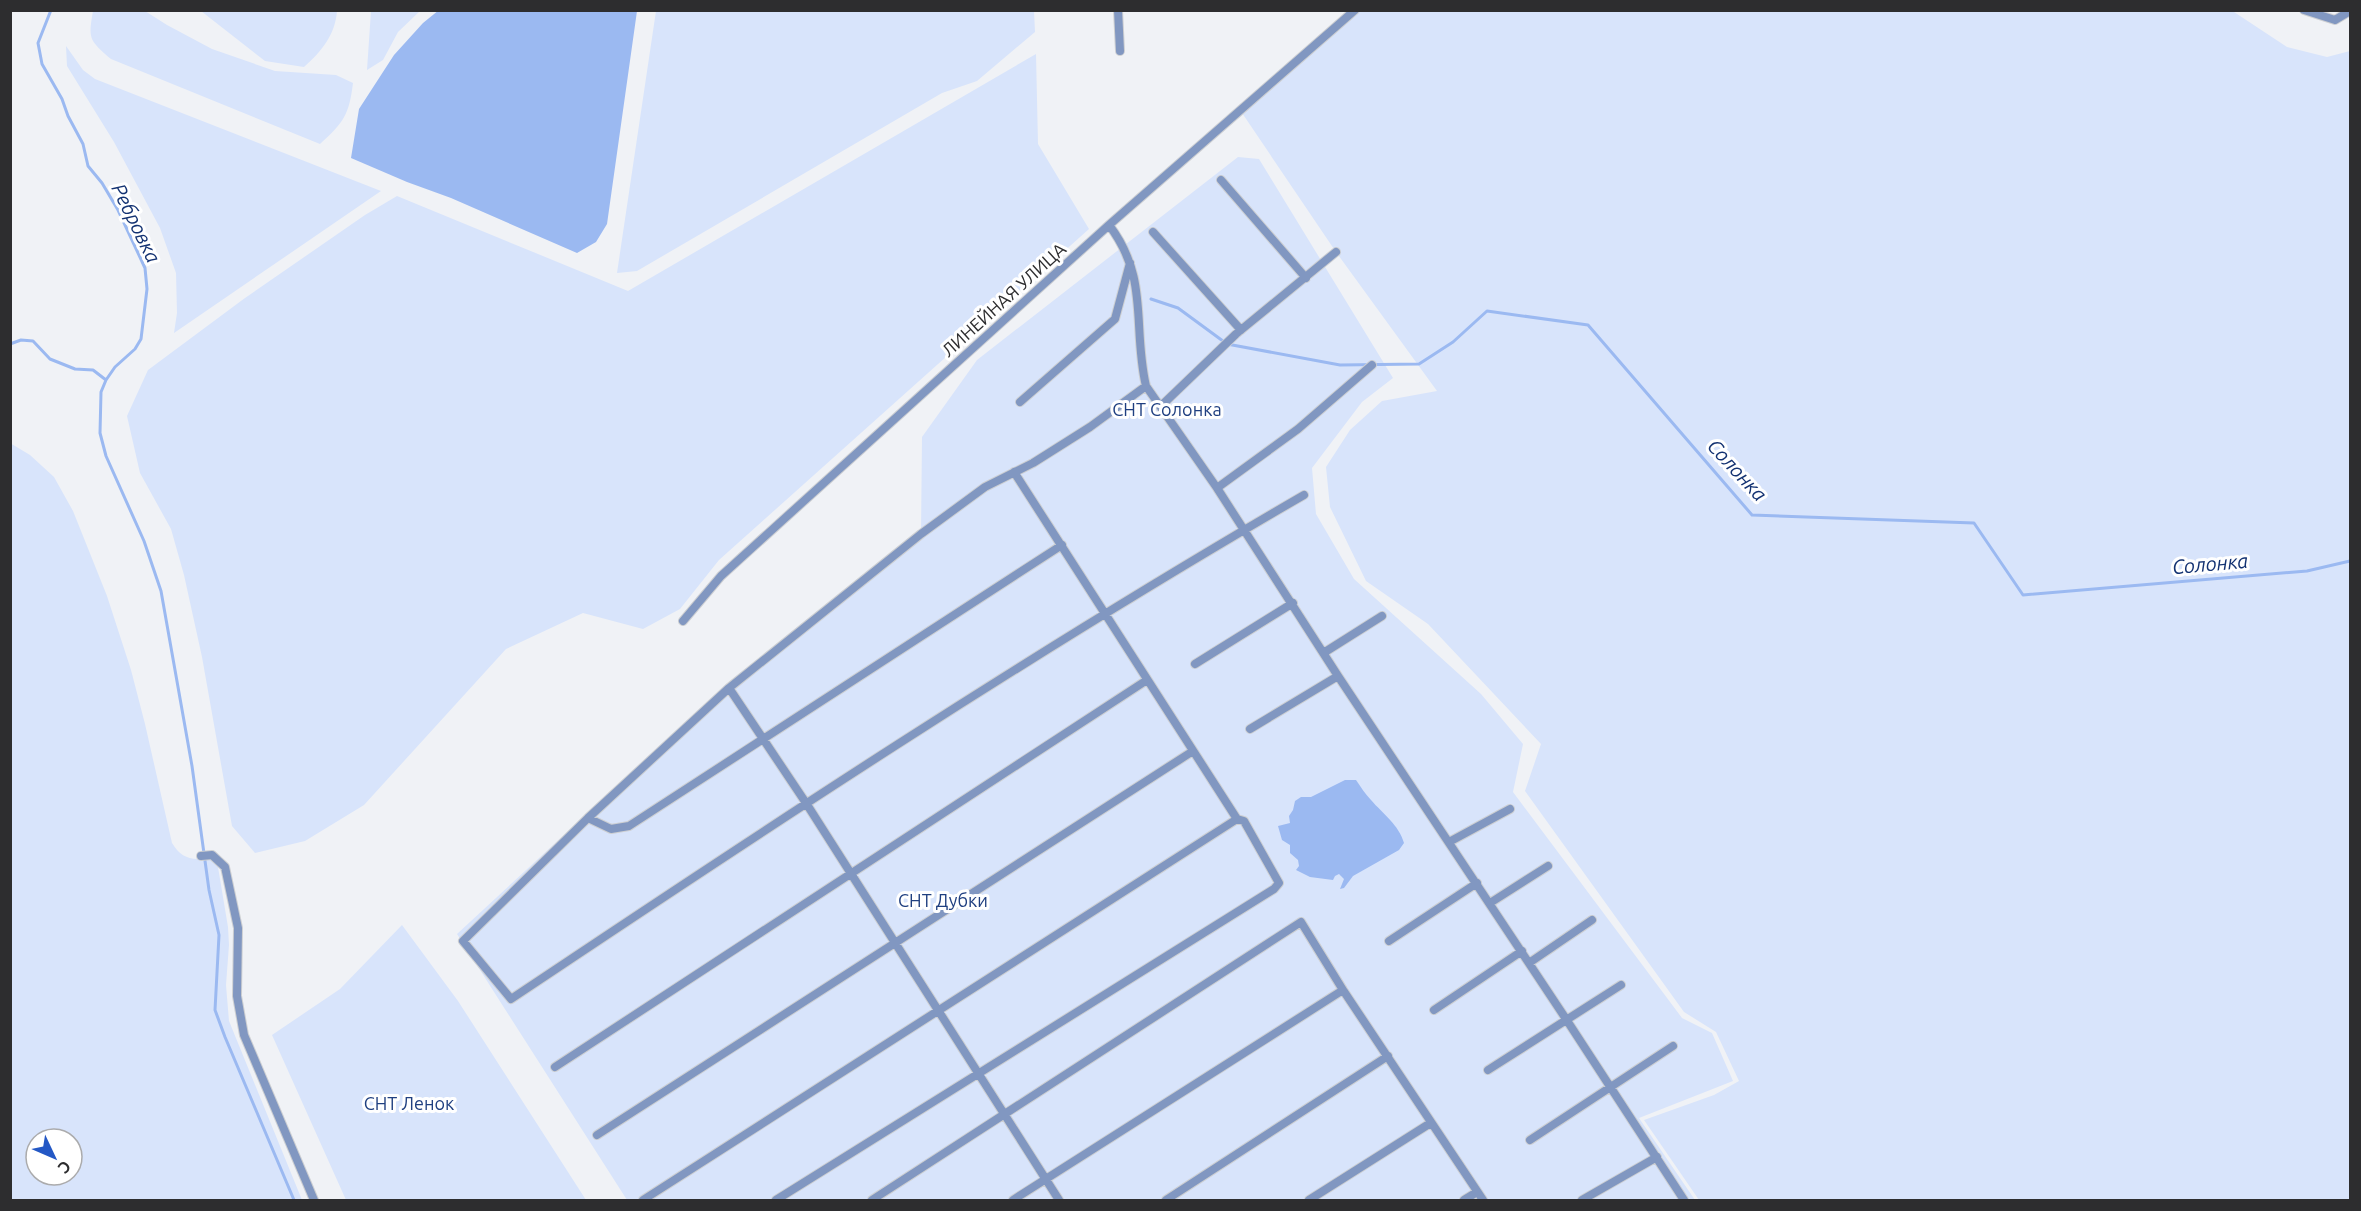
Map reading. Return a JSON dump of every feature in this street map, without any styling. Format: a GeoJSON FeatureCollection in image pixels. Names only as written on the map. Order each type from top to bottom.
{"type":"FeatureCollection","features":[{"type":"Feature","properties":{"kind":"street"},"geometry":{"type":"LineString","coordinates":[[1118,10],[1120,51]]}},
{"type":"Feature","properties":{"kind":"street","name":"ЛИНЕЙНАЯ УЛИЦА"},"geometry":{"type":"LineString","coordinates":[[683,621],[721,576],[1109,225],[1355,10]]}},
{"type":"Feature","properties":{"kind":"street"},"geometry":{"type":"LineString","coordinates":[[2304,10],[2335,20],[2350,11]]}},
{"type":"Feature","properties":{"kind":"street"},"geometry":{"type":"LineString","coordinates":[[1221,180],[1306,278]]}},
{"type":"Feature","properties":{"kind":"street"},"geometry":{"type":"LineString","coordinates":[[1109,225],[1122,242],[1131,262],[1137,290],[1146,386],[1217,488],[1338,676],[1522,951],[1684,1200]]}},
{"type":"Feature","properties":{"kind":"street"},"geometry":{"type":"LineString","coordinates":[[1153,232],[1241,330]]}},
{"type":"Feature","properties":{"kind":"street"},"geometry":{"type":"LineString","coordinates":[[1161,406],[1241,330],[1336,252]]}},
{"type":"Feature","properties":{"kind":"street"},"geometry":{"type":"LineString","coordinates":[[1020,402],[1115,319],[1131,262]]}},
{"type":"Feature","properties":{"kind":"street"},"geometry":{"type":"LineString","coordinates":[[1217,488],[1298,429],[1372,365]]}},
{"type":"Feature","properties":{"kind":"street"},"geometry":{"type":"LineString","coordinates":[[1146,386],[1090,427],[985,487],[921,534],[729,688],[588,818],[464,941],[511,999],[806,803],[1107,614],[1304,495]]}},
{"type":"Feature","properties":{"kind":"street"},"geometry":{"type":"LineString","coordinates":[[776,1200],[1274,889],[1279,883],[1244,821],[1237,819],[1014,472]]}},
{"type":"Feature","properties":{"kind":"street"},"geometry":{"type":"LineString","coordinates":[[588,818],[611,829],[629,826],[1062,545]]}},
{"type":"Feature","properties":{"kind":"street"},"geometry":{"type":"LineString","coordinates":[[1195,664],[1293,603]]}},
{"type":"Feature","properties":{"kind":"street"},"geometry":{"type":"LineString","coordinates":[[1324,652],[1382,616]]}},
{"type":"Feature","properties":{"kind":"street"},"geometry":{"type":"LineString","coordinates":[[1250,729],[1338,676]]}},
{"type":"Feature","properties":{"kind":"street"},"geometry":{"type":"LineString","coordinates":[[555,1067],[1147,680]]}},
{"type":"Feature","properties":{"kind":"street"},"geometry":{"type":"LineString","coordinates":[[729,688],[806,803],[1059,1200]]}},
{"type":"Feature","properties":{"kind":"street"},"geometry":{"type":"LineString","coordinates":[[597,1135],[1193,751]]}},
{"type":"Feature","properties":{"kind":"street"},"geometry":{"type":"LineString","coordinates":[[1449,842],[1510,809]]}},
{"type":"Feature","properties":{"kind":"street"},"geometry":{"type":"LineString","coordinates":[[643,1200],[1237,819]]}},
{"type":"Feature","properties":{"kind":"street"},"geometry":{"type":"LineString","coordinates":[[201,856],[212,855],[225,867],[238,928],[237,996],[244,1035],[314,1200]]}},
{"type":"Feature","properties":{"kind":"street"},"geometry":{"type":"LineString","coordinates":[[1490,903],[1548,866]]}},
{"type":"Feature","properties":{"kind":"street"},"geometry":{"type":"LineString","coordinates":[[1389,941],[1477,883]]}},
{"type":"Feature","properties":{"kind":"street"},"geometry":{"type":"LineString","coordinates":[[1529,963],[1593,920]]}},
{"type":"Feature","properties":{"kind":"street"},"geometry":{"type":"LineString","coordinates":[[872,1200],[1301,922],[1343,990],[1483,1200]]}},
{"type":"Feature","properties":{"kind":"street"},"geometry":{"type":"LineString","coordinates":[[1434,1010],[1522,951]]}},
{"type":"Feature","properties":{"kind":"street"},"geometry":{"type":"LineString","coordinates":[[1488,1070],[1621,985]]}},
{"type":"Feature","properties":{"kind":"street"},"geometry":{"type":"LineString","coordinates":[[1013,1200],[1343,990]]}},
{"type":"Feature","properties":{"kind":"street"},"geometry":{"type":"LineString","coordinates":[[1530,1140],[1673,1046]]}},
{"type":"Feature","properties":{"kind":"street"},"geometry":{"type":"LineString","coordinates":[[1166,1200],[1388,1056]]}},
{"type":"Feature","properties":{"kind":"street"},"geometry":{"type":"LineString","coordinates":[[1309,1200],[1429,1124]]}},
{"type":"Feature","properties":{"kind":"street"},"geometry":{"type":"LineString","coordinates":[[1582,1200],[1657,1158]]}},
{"type":"Feature","properties":{"kind":"street"},"geometry":{"type":"LineString","coordinates":[[1464,1200],[1477,1192]]}},
{"type":"Feature","properties":{"kind":"green space"},"geometry":{"type":"Polygon","coordinates":[[[2231,10],[2287,47],[2327,57],[2350,51],[2350,1200],[1699,1200],[1644,1120],[1714,1095],[1739,1081],[1716,1032],[1684,1012],[1525,791],[1541,744],[1428,624],[1366,581],[1330,507],[1326,467],[1350,430],[1382,401],[1437,391],[1336,252],[1240,110],[1355,11],[2231,10]]]}},
{"type":"Feature","properties":{"kind":"green space"},"geometry":{"type":"Polygon","coordinates":[[[93,11],[145,11],[212,49],[275,71],[336,75],[353,83],[347,111],[335,130],[320,144],[111,59],[94,43],[92,38],[93,11]]]}},
{"type":"Feature","properties":{"kind":"green space"},"geometry":{"type":"Polygon","coordinates":[[[201,11],[337,11],[334,28],[326,42],[304,67],[265,61],[201,11]]]}},
{"type":"Feature","properties":{"kind":"green space"},"geometry":{"type":"Polygon","coordinates":[[[371,11],[420,11],[398,32],[383,60],[367,70],[371,11]]]}},
{"type":"Feature","properties":{"kind":"green space"},"geometry":{"type":"Polygon","coordinates":[[[656,11],[1034,11],[1035,32],[977,81],[942,93],[637,271],[617,273],[656,11]]]}},
{"type":"Feature","properties":{"kind":"green space"},"geometry":{"type":"Polygon","coordinates":[[[66,46],[83,70],[95,79],[381,191],[174,333],[177,313],[176,273],[160,228],[114,142],[67,66],[66,46]]]}},
{"type":"Feature","properties":{"kind":"green space"},"geometry":{"type":"Polygon","coordinates":[[[1036,54],[1038,144],[1089,229],[719,560],[680,609],[643,629],[583,613],[506,649],[364,805],[305,841],[255,853],[232,826],[202,657],[184,575],[171,529],[140,473],[127,416],[148,370],[245,298],[365,215],[397,196],[628,291],[1036,54]]]}},
{"type":"Feature","properties":{"kind":"green space","name":"СНТ Дубки"},"geometry":{"type":"Polygon","coordinates":[[[1238,157],[1259,159],[1393,378],[1362,402],[1312,468],[1316,514],[1354,579],[1481,694],[1523,744],[1513,792],[1682,1018],[1712,1033],[1733,1081],[1639,1118],[1695,1200],[627,1200],[457,934],[702,707],[729,688],[921,534],[922,437],[977,360],[1238,157]]]}},
{"type":"Feature","properties":{"kind":"green space"},"geometry":{"type":"Polygon","coordinates":[[[10,443],[30,455],[54,477],[73,511],[107,596],[131,670],[172,843],[188,858],[210,857],[217,861],[228,927],[226,985],[229,1021],[302,1200],[11,1200],[10,443]]]}},
{"type":"Feature","properties":{"kind":"green space","name":"СНТ Ленок"},"geometry":{"type":"Polygon","coordinates":[[[402,925],[458,1001],[586,1200],[346,1200],[272,1035],[340,989],[402,925]]]}},
{"type":"Feature","properties":{"kind":"water"},"geometry":{"type":"Polygon","coordinates":[[[439,10],[637,11],[607,224],[596,242],[577,253],[451,198],[351,158],[359,109],[394,55],[423,23],[439,10]]]}},
{"type":"Feature","properties":{"kind":"water"},"geometry":{"type":"Polygon","coordinates":[[[1345,780],[1356,780],[1369,798],[1395,825],[1404,843],[1399,850],[1353,876],[1344,888],[1340,889],[1344,879],[1339,874],[1333,880],[1310,877],[1296,870],[1299,866],[1298,860],[1290,853],[1290,845],[1282,840],[1278,826],[1290,823],[1289,816],[1295,801],[1301,797],[1311,797],[1345,780]]]}},
{"type":"Feature","properties":{"kind":"waterway"},"geometry":{"type":"LineString","coordinates":[[51,10],[38,43],[42,64],[62,99],[83,144],[88,166],[102,183],[118,210],[145,268],[147,289],[141,339],[135,349],[115,367],[106,380],[101,392],[100,433],[106,456],[144,541],[161,591],[192,766],[209,890],[219,935],[215,1010],[294,1200]]}},
{"type":"Feature","properties":{"kind":"waterway","name":"Солонка"},"geometry":{"type":"LineString","coordinates":[[1151,299],[1178,308],[1227,344],[1340,365],[1419,364],[1453,342],[1487,311],[1588,325],[1752,515],[1974,523],[2023,595],[2307,571],[2350,561]]}},
{"type":"Feature","properties":{"kind":"waterway","name":"Ребровка"},"geometry":{"type":"LineString","coordinates":[[10,344],[21,340],[33,341],[50,359],[75,369],[93,370],[106,380]]}},
{"type":"Feature","properties":{"kind":"park label","name":"СНТ Солонка"},"geometry":{"type":"Point","coordinates":[1167,410]}}]}
